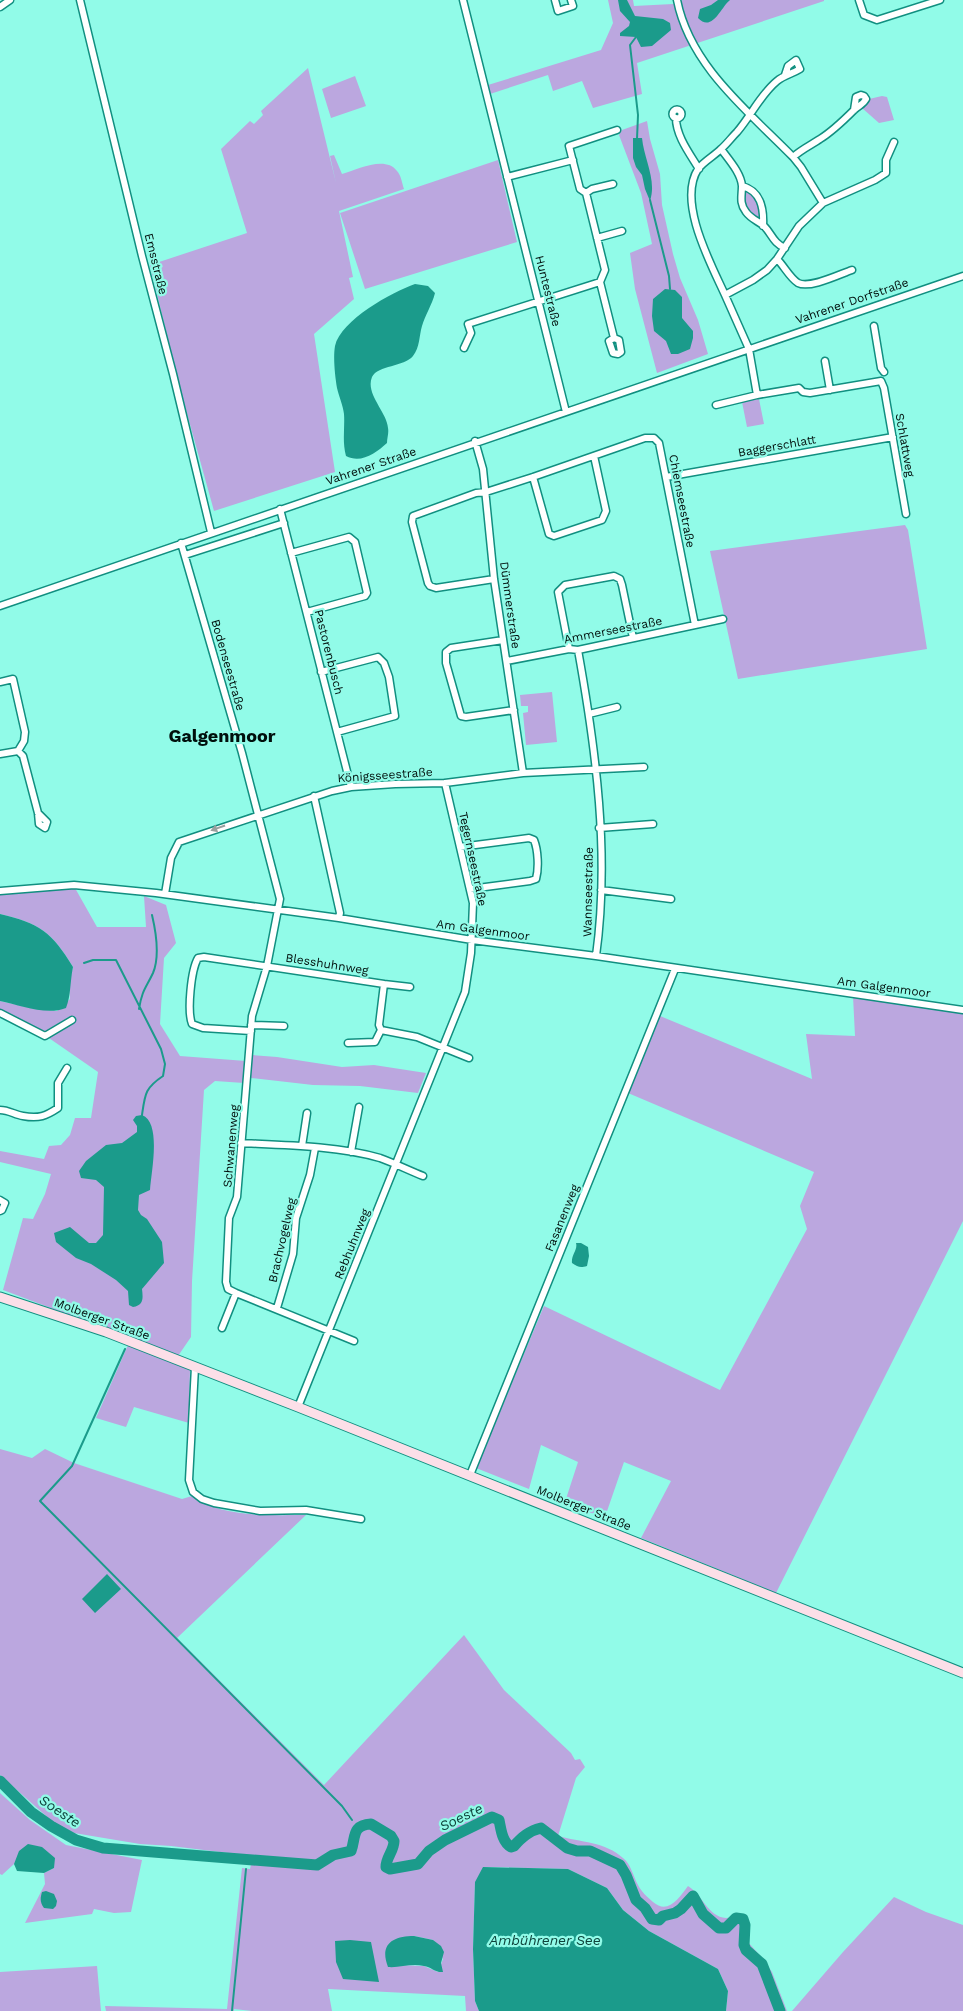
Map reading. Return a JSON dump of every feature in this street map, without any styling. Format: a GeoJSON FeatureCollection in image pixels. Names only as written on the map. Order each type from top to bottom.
{"type":"FeatureCollection","features":[{"type":"Feature","properties":{"kind":"main road","name":"Molberger Straße"},"geometry":{"type":"LineString","coordinates":[[0,1297],[106,1332],[298,1406],[963,1673]]}},
{"type":"Feature","properties":{"kind":"street"},"geometry":{"type":"LineString","coordinates":[[0,7],[10,0]]}},
{"type":"Feature","properties":{"kind":"street","name":"Emsstraße"},"geometry":{"type":"LineString","coordinates":[[80,0],[211,532]]}},
{"type":"Feature","properties":{"kind":"street","name":"Huntestraße"},"geometry":{"type":"LineString","coordinates":[[463,0],[566,412]]}},
{"type":"Feature","properties":{"kind":"street"},"geometry":{"type":"LineString","coordinates":[[555,0],[558,12],[573,6],[571,0]]}},
{"type":"Feature","properties":{"kind":"street"},"geometry":{"type":"LineString","coordinates":[[677,0],[680,16],[705,64],[793,157],[823,203]]}},
{"type":"Feature","properties":{"kind":"street"},"geometry":{"type":"LineString","coordinates":[[859,0],[864,15],[877,20],[940,0]]}},
{"type":"Feature","properties":{"kind":"street"},"geometry":{"type":"LineString","coordinates":[[757,395],[749,349],[703,244],[692,206],[691,192],[699,169],[721,150],[775,83],[785,75]]}},
{"type":"Feature","properties":{"kind":"street"},"geometry":{"type":"LineString","coordinates":[[793,157],[804,147],[820,139],[854,110]]}},
{"type":"Feature","properties":{"kind":"street"},"geometry":{"type":"LineString","coordinates":[[676,118],[683,141],[699,169]]}},
{"type":"Feature","properties":{"kind":"street"},"geometry":{"type":"LineString","coordinates":[[614,338],[600,282],[605,270],[586,193],[580,188],[569,146],[617,130]]}},
{"type":"Feature","properties":{"kind":"street"},"geometry":{"type":"LineString","coordinates":[[725,295],[753,280],[777,259],[799,226],[823,203],[875,180],[886,173],[886,160],[894,142]]}},
{"type":"Feature","properties":{"kind":"street"},"geometry":{"type":"LineString","coordinates":[[721,150],[732,164],[742,186],[740,196],[742,207],[754,221],[763,226],[776,244],[785,248]]}},
{"type":"Feature","properties":{"kind":"street"},"geometry":{"type":"LineString","coordinates":[[507,177],[573,160]]}},
{"type":"Feature","properties":{"kind":"street"},"geometry":{"type":"LineString","coordinates":[[586,193],[592,189],[613,184]]}},
{"type":"Feature","properties":{"kind":"street"},"geometry":{"type":"LineString","coordinates":[[742,186],[752,190],[761,200],[764,212],[763,226]]}},
{"type":"Feature","properties":{"kind":"street"},"geometry":{"type":"LineString","coordinates":[[597,238],[622,231]]}},
{"type":"Feature","properties":{"kind":"street"},"geometry":{"type":"LineString","coordinates":[[777,259],[796,281],[801,284],[817,282],[852,270]]}},
{"type":"Feature","properties":{"kind":"street","name":"Vahrener Dorfstraße"},"geometry":{"type":"LineString","coordinates":[[749,349],[963,276]]}},
{"type":"Feature","properties":{"kind":"street"},"geometry":{"type":"LineString","coordinates":[[464,348],[471,333],[468,324],[600,282]]}},
{"type":"Feature","properties":{"kind":"street"},"geometry":{"type":"LineString","coordinates":[[874,326],[881,368],[884,372]]}},
{"type":"Feature","properties":{"kind":"street","name":"Vahrener Straße"},"geometry":{"type":"LineString","coordinates":[[0,606],[475,441],[749,349]]}},
{"type":"Feature","properties":{"kind":"street"},"geometry":{"type":"LineString","coordinates":[[716,405],[757,395],[799,388],[803,392],[810,393],[830,390],[825,361]]}},
{"type":"Feature","properties":{"kind":"street","name":"Schlattweg"},"geometry":{"type":"LineString","coordinates":[[830,390],[881,381],[884,388],[906,514]]}},
{"type":"Feature","properties":{"kind":"street","name":"Chiemseestraße"},"geometry":{"type":"LineString","coordinates":[[494,579],[436,588],[430,586],[412,522],[413,516],[476,493],[486,492],[533,477],[645,438],[654,438],[658,443],[666,478],[694,625]]}},
{"type":"Feature","properties":{"kind":"street","name":"Baggerschlatt"},"geometry":{"type":"LineString","coordinates":[[666,478],[893,438]]}},
{"type":"Feature","properties":{"kind":"street","name":"Dümmerstraße"},"geometry":{"type":"LineString","coordinates":[[475,441],[483,469],[502,640],[508,660],[523,773]]}},
{"type":"Feature","properties":{"kind":"street"},"geometry":{"type":"LineString","coordinates":[[533,477],[549,534],[554,536],[602,520],[606,511],[594,456]]}},
{"type":"Feature","properties":{"kind":"street","name":"Pastorenbusch"},"geometry":{"type":"LineString","coordinates":[[280,509],[351,787]]}},
{"type":"Feature","properties":{"kind":"street"},"geometry":{"type":"LineString","coordinates":[[185,555],[284,523]]}},
{"type":"Feature","properties":{"kind":"street"},"geometry":{"type":"LineString","coordinates":[[292,553],[349,537],[355,542],[367,585],[365,596],[307,612]]}},
{"type":"Feature","properties":{"kind":"street","name":"Bodenseestraße"},"geometry":{"type":"LineString","coordinates":[[181,543],[242,753],[280,899],[278,910]]}},
{"type":"Feature","properties":{"kind":"street"},"geometry":{"type":"LineString","coordinates":[[570,649],[558,592],[565,585],[614,576],[620,579],[622,585],[633,638]]}},
{"type":"Feature","properties":{"kind":"street","name":"Ammerseestraße"},"geometry":{"type":"LineString","coordinates":[[508,660],[570,649],[578,650],[723,620]]}},
{"type":"Feature","properties":{"kind":"street"},"geometry":{"type":"LineString","coordinates":[[502,640],[451,648],[446,652],[446,663],[461,716],[466,717],[514,710]]}},
{"type":"Feature","properties":{"kind":"street","name":"Wannseestraße"},"geometry":{"type":"LineString","coordinates":[[578,650],[596,768],[601,890],[601,922],[596,956]]}},
{"type":"Feature","properties":{"kind":"street"},"geometry":{"type":"LineString","coordinates":[[321,672],[378,658],[384,663],[389,677],[395,716],[337,732]]}},
{"type":"Feature","properties":{"kind":"street"},"geometry":{"type":"LineString","coordinates":[[0,682],[13,679],[25,732],[24,741],[18,751]]}},
{"type":"Feature","properties":{"kind":"street"},"geometry":{"type":"LineString","coordinates":[[589,714],[617,707]]}},
{"type":"Feature","properties":{"kind":"street"},"geometry":{"type":"LineString","coordinates":[[0,754],[18,751],[24,756],[38,813]]}},
{"type":"Feature","properties":{"kind":"street","name":"Königsseestraße"},"geometry":{"type":"LineString","coordinates":[[165,894],[171,858],[179,842],[314,796],[351,787],[445,783],[523,773],[644,767]]}},
{"type":"Feature","properties":{"kind":"street","name":"Tegernseestraße"},"geometry":{"type":"LineString","coordinates":[[445,783],[470,889],[474,913],[472,940]]}},
{"type":"Feature","properties":{"kind":"street"},"geometry":{"type":"LineString","coordinates":[[314,796],[340,914],[339,918]]}},
{"type":"Feature","properties":{"kind":"street"},"geometry":{"type":"LineString","coordinates":[[599,828],[653,824]]}},
{"type":"Feature","properties":{"kind":"street"},"geometry":{"type":"LineString","coordinates":[[460,846],[529,838],[534,840],[536,846],[536,879],[530,882],[470,889]]}},
{"type":"Feature","properties":{"kind":"street","name":"Am Galgenmoor"},"geometry":{"type":"LineString","coordinates":[[0,891],[74,885],[109,887],[339,918],[472,940],[596,956],[963,1010]]}},
{"type":"Feature","properties":{"kind":"street"},"geometry":{"type":"LineString","coordinates":[[601,890],[671,899]]}},
{"type":"Feature","properties":{"kind":"street","name":"Schwanenweg"},"geometry":{"type":"LineString","coordinates":[[236,1293],[228,1289],[226,1282],[230,1218],[238,1197],[251,1028],[267,966],[278,910]]}},
{"type":"Feature","properties":{"kind":"street","name":"Rebhuhnweg"},"geometry":{"type":"LineString","coordinates":[[298,1406],[465,992],[472,940]]}},
{"type":"Feature","properties":{"kind":"street","name":"Blesshuhnweg"},"geometry":{"type":"LineString","coordinates":[[251,1028],[203,1028],[192,1024],[193,966],[198,958],[204,957],[410,987]]}},
{"type":"Feature","properties":{"kind":"street","name":"Fasanenweg"},"geometry":{"type":"LineString","coordinates":[[470,1475],[675,968]]}},
{"type":"Feature","properties":{"kind":"street","name":"Blesshuhnweg"},"geometry":{"type":"LineString","coordinates":[[381,1030],[379,1025],[384,984]]}},
{"type":"Feature","properties":{"kind":"street"},"geometry":{"type":"LineString","coordinates":[[0,1013],[45,1036],[72,1020]]}},
{"type":"Feature","properties":{"kind":"street"},"geometry":{"type":"LineString","coordinates":[[251,1028],[284,1026]]}},
{"type":"Feature","properties":{"kind":"street"},"geometry":{"type":"LineString","coordinates":[[348,1043],[375,1042],[381,1030],[417,1037],[469,1058]]}},
{"type":"Feature","properties":{"kind":"street"},"geometry":{"type":"LineString","coordinates":[[0,1110],[9,1110],[22,1116],[46,1116],[58,1108],[58,1083],[67,1068]]}},
{"type":"Feature","properties":{"kind":"street"},"geometry":{"type":"LineString","coordinates":[[352,1152],[360,1107]]}},
{"type":"Feature","properties":{"kind":"street"},"geometry":{"type":"LineString","coordinates":[[302,1146],[307,1113]]}},
{"type":"Feature","properties":{"kind":"street"},"geometry":{"type":"LineString","coordinates":[[241,1143],[302,1146],[352,1152],[380,1158],[422,1176]]}},
{"type":"Feature","properties":{"kind":"street","name":"Brachvogelweg"},"geometry":{"type":"LineString","coordinates":[[277,1308],[293,1254],[296,1218],[310,1175],[315,1148]]}},
{"type":"Feature","properties":{"kind":"street"},"geometry":{"type":"LineString","coordinates":[[0,1200],[5,1204],[0,1211]]}},
{"type":"Feature","properties":{"kind":"street"},"geometry":{"type":"LineString","coordinates":[[222,1328],[236,1293],[277,1308],[354,1341]]}},
{"type":"Feature","properties":{"kind":"street"},"geometry":{"type":"LineString","coordinates":[[195,1367],[189,1480],[193,1492],[202,1499],[214,1503],[260,1511],[306,1510],[361,1519]]}},
{"type":"Feature","properties":{"kind":"shaded area"},"geometry":{"type":"Polygon","coordinates":[[[608,0],[633,0],[634,6],[673,4],[683,0],[824,1],[637,63],[642,94],[593,108],[582,81],[553,91],[548,75],[490,94],[488,85],[601,50],[613,23],[608,0]]]}},
{"type":"Feature","properties":{"kind":"shaded area"},"geometry":{"type":"Polygon","coordinates":[[[308,68],[336,183],[330,156],[334,155],[342,174],[371,165],[385,164],[392,166],[400,175],[404,189],[339,211],[353,277],[349,278],[354,299],[314,334],[335,472],[214,511],[178,381],[150,265],[247,233],[221,149],[250,121],[254,124],[263,115],[261,111],[308,68]]]}},
{"type":"Feature","properties":{"kind":"shaded area"},"geometry":{"type":"Polygon","coordinates":[[[355,76],[366,106],[331,118],[322,89],[355,76]]]}},
{"type":"Feature","properties":{"kind":"shaded area"},"geometry":{"type":"Polygon","coordinates":[[[882,96],[887,97],[894,120],[879,123],[862,108],[866,106],[869,99],[882,96]]]}},
{"type":"Feature","properties":{"kind":"shaded area"},"geometry":{"type":"Polygon","coordinates":[[[647,121],[660,174],[662,205],[673,254],[680,278],[698,320],[708,354],[657,373],[635,289],[630,253],[652,244],[641,193],[619,135],[622,130],[647,121]]]}},
{"type":"Feature","properties":{"kind":"shaded area"},"geometry":{"type":"Polygon","coordinates":[[[498,160],[517,242],[365,289],[340,213],[498,160]]]}},
{"type":"Feature","properties":{"kind":"shaded area"},"geometry":{"type":"Polygon","coordinates":[[[745,189],[752,193],[762,212],[760,223],[744,205],[745,189]]]}},
{"type":"Feature","properties":{"kind":"shaded area"},"geometry":{"type":"Polygon","coordinates":[[[759,399],[764,424],[747,427],[742,402],[759,399]]]}},
{"type":"Feature","properties":{"kind":"shaded area"},"geometry":{"type":"Polygon","coordinates":[[[905,525],[908,530],[927,649],[738,679],[710,551],[905,525]]]}},
{"type":"Feature","properties":{"kind":"shaded area"},"geometry":{"type":"Polygon","coordinates":[[[552,692],[557,742],[526,745],[523,713],[528,712],[528,706],[521,706],[520,695],[552,692]]]}},
{"type":"Feature","properties":{"kind":"shaded area"},"geometry":{"type":"Polygon","coordinates":[[[75,888],[97,927],[146,927],[144,896],[166,905],[176,943],[164,958],[160,1024],[180,1056],[246,1061],[244,1083],[215,1081],[204,1090],[192,1281],[191,1337],[178,1356],[3,1290],[23,1218],[33,1219],[45,1194],[51,1174],[0,1162],[0,1151],[44,1159],[49,1146],[61,1145],[70,1135],[75,1118],[91,1118],[98,1072],[46,1036],[0,1012],[0,1001],[35,1009],[57,1011],[70,999],[69,984],[73,967],[51,937],[35,925],[0,914],[0,893],[75,888]]]}},
{"type":"Feature","properties":{"kind":"shaded area"},"geometry":{"type":"Polygon","coordinates":[[[853,996],[963,1011],[963,1221],[776,1593],[641,1538],[671,1481],[624,1462],[605,1517],[564,1505],[578,1462],[541,1445],[529,1489],[476,1468],[544,1306],[720,1390],[807,1229],[800,1206],[814,1172],[628,1093],[660,1016],[812,1079],[806,1034],[855,1036],[853,996]]]}},
{"type":"Feature","properties":{"kind":"shaded area"},"geometry":{"type":"Polygon","coordinates":[[[252,1055],[342,1067],[374,1065],[426,1073],[418,1093],[360,1086],[313,1085],[251,1078],[252,1055]]]}},
{"type":"Feature","properties":{"kind":"shaded area"},"geometry":{"type":"Polygon","coordinates":[[[128,1345],[190,1369],[189,1423],[134,1407],[126,1427],[96,1418],[128,1345]]]}},
{"type":"Feature","properties":{"kind":"shaded area"},"geometry":{"type":"Polygon","coordinates":[[[0,1449],[32,1458],[45,1449],[74,1463],[182,1499],[192,1496],[204,1503],[232,1512],[262,1515],[306,1515],[177,1638],[324,1785],[464,1635],[504,1690],[571,1753],[575,1760],[580,1759],[585,1767],[576,1778],[558,1836],[592,1843],[616,1853],[628,1863],[642,1892],[658,1906],[664,1907],[673,1903],[688,1886],[714,1914],[726,1918],[740,1915],[745,1916],[749,1920],[748,1942],[772,1972],[787,2011],[726,2011],[728,1991],[718,1969],[649,1931],[623,1910],[607,1888],[568,1869],[484,1867],[475,1883],[473,1949],[475,2001],[479,2011],[466,2011],[465,1996],[328,1989],[332,2011],[252,2011],[234,2009],[234,2011],[106,2011],[105,2006],[227,2009],[242,1868],[250,1869],[253,1856],[140,1844],[74,1833],[54,1823],[0,1775],[0,1449]],[[414,1936],[400,1965],[424,1966],[438,1972],[443,1959],[433,1940],[414,1936]]]}},
{"type":"Feature","properties":{"kind":"shaded area"},"geometry":{"type":"Polygon","coordinates":[[[0,1793],[30,1820],[66,1845],[142,1860],[131,1912],[114,1913],[94,1909],[92,1914],[25,1923],[45,1884],[44,1873],[54,1868],[17,1858],[14,1864],[2,1875],[0,1874],[0,1793]]]}},
{"type":"Feature","properties":{"kind":"shaded area"},"geometry":{"type":"Polygon","coordinates":[[[894,1897],[926,1912],[963,1925],[963,2011],[792,2011],[843,1952],[894,1897]]]}},
{"type":"Feature","properties":{"kind":"shaded area"},"geometry":{"type":"Polygon","coordinates":[[[97,1966],[101,2011],[0,2011],[0,1972],[97,1966]]]}},
{"type":"Feature","properties":{"kind":"water"},"geometry":{"type":"Polygon","coordinates":[[[618,0],[627,0],[635,16],[663,19],[670,23],[671,30],[652,46],[641,47],[636,37],[620,36],[620,33],[629,26],[630,22],[620,11],[618,0]]]}},
{"type":"Feature","properties":{"kind":"water"},"geometry":{"type":"Polygon","coordinates":[[[718,0],[730,0],[712,21],[703,22],[698,18],[700,9],[718,0]]]}},
{"type":"Feature","properties":{"kind":"water"},"geometry":{"type":"Polygon","coordinates":[[[633,138],[642,138],[651,177],[652,193],[650,201],[642,175],[636,167],[633,158],[633,138]]]}},
{"type":"Feature","properties":{"kind":"water"},"geometry":{"type":"Polygon","coordinates":[[[415,284],[428,286],[435,293],[423,322],[417,349],[409,360],[380,370],[372,377],[371,390],[387,422],[387,443],[363,458],[357,459],[346,456],[344,414],[337,388],[334,361],[335,346],[339,336],[347,326],[369,308],[394,293],[415,284]]]}},
{"type":"Feature","properties":{"kind":"water"},"geometry":{"type":"Polygon","coordinates":[[[665,289],[675,290],[682,297],[682,318],[693,331],[690,349],[678,354],[671,354],[666,341],[654,331],[652,316],[653,299],[665,289]]]}},
{"type":"Feature","properties":{"kind":"water"},"geometry":{"type":"Polygon","coordinates":[[[0,914],[35,925],[58,945],[73,967],[66,1008],[50,1011],[0,1001],[0,914]]]}},
{"type":"Feature","properties":{"kind":"water"},"geometry":{"type":"Polygon","coordinates":[[[142,1115],[148,1120],[152,1128],[154,1149],[150,1190],[139,1195],[138,1210],[147,1219],[162,1242],[164,1263],[142,1289],[141,1303],[133,1307],[129,1305],[128,1291],[116,1280],[91,1264],[76,1258],[56,1242],[54,1233],[70,1227],[89,1243],[96,1243],[103,1235],[104,1187],[96,1180],[81,1178],[79,1171],[86,1161],[106,1145],[122,1143],[137,1132],[137,1126],[133,1120],[136,1116],[142,1115]]]}},
{"type":"Feature","properties":{"kind":"water"},"geometry":{"type":"Polygon","coordinates":[[[576,1243],[581,1243],[588,1247],[587,1266],[579,1267],[572,1263],[576,1243]]]}},
{"type":"Feature","properties":{"kind":"water"},"geometry":{"type":"Polygon","coordinates":[[[107,1574],[121,1589],[95,1613],[82,1599],[107,1574]]]}},
{"type":"Feature","properties":{"kind":"water"},"geometry":{"type":"Polygon","coordinates":[[[28,1844],[42,1847],[55,1858],[54,1868],[44,1873],[17,1871],[14,1864],[19,1851],[28,1844]]]}},
{"type":"Feature","properties":{"kind":"water","name":"Ambührener See"},"geometry":{"type":"Polygon","coordinates":[[[483,1867],[568,1869],[607,1888],[623,1910],[649,1931],[718,1969],[728,1991],[726,2011],[479,2011],[475,2001],[473,1949],[475,1882],[483,1867]]]}},
{"type":"Feature","properties":{"kind":"water"},"geometry":{"type":"Polygon","coordinates":[[[46,1891],[54,1894],[57,1901],[53,1909],[44,1908],[42,1904],[42,1892],[46,1891]]]}},
{"type":"Feature","properties":{"kind":"water"},"geometry":{"type":"Polygon","coordinates":[[[406,1936],[433,1940],[441,1946],[444,1952],[441,1963],[443,1972],[419,1965],[388,1967],[385,1952],[390,1943],[406,1936]]]}},
{"type":"Feature","properties":{"kind":"water"},"geometry":{"type":"Polygon","coordinates":[[[335,1941],[371,1942],[379,1982],[343,1979],[336,1962],[335,1941]]]}},
{"type":"Feature","properties":{"kind":"waterway"},"geometry":{"type":"LineString","coordinates":[[636,37],[630,45],[638,115],[637,139]]}},
{"type":"Feature","properties":{"kind":"waterway"},"geometry":{"type":"LineString","coordinates":[[650,200],[669,276],[670,289]]}},
{"type":"Feature","properties":{"kind":"waterway"},"geometry":{"type":"LineString","coordinates":[[139,1009],[143,993],[153,973],[157,952],[152,915]]}},
{"type":"Feature","properties":{"kind":"waterway"},"geometry":{"type":"LineString","coordinates":[[84,963],[93,960],[116,960],[161,1049],[165,1064],[163,1076],[149,1088],[142,1115]]}},
{"type":"Feature","properties":{"kind":"waterway"},"geometry":{"type":"LineString","coordinates":[[125,1349],[72,1466],[40,1501],[342,1806],[352,1820]]}},
{"type":"Feature","properties":{"kind":"waterway","name":"Soeste"},"geometry":{"type":"LineString","coordinates":[[0,1781],[31,1812],[51,1826],[76,1840],[103,1848],[317,1865],[333,1855],[351,1851],[357,1830],[360,1827],[371,1824],[391,1836],[394,1841],[386,1863],[386,1867],[390,1869],[418,1864],[429,1851],[445,1840],[492,1817],[499,1820],[504,1839],[511,1847],[529,1833],[541,1828],[567,1848],[577,1851],[590,1851],[620,1865],[636,1900],[645,1908],[652,1919],[659,1920],[663,1916],[675,1913],[693,1896],[703,1914],[719,1928],[726,1928],[736,1918],[743,1919],[745,1925],[744,1945],[746,1950],[762,1964],[780,2011]]}},
{"type":"Feature","properties":{"kind":"waterway"},"geometry":{"type":"LineString","coordinates":[[232,2011],[246,1869]]}},
{"type":"Feature","properties":{"kind":"district","name":"Galgenmoor"},"geometry":{"type":"Point","coordinates":[222,736]}}]}
